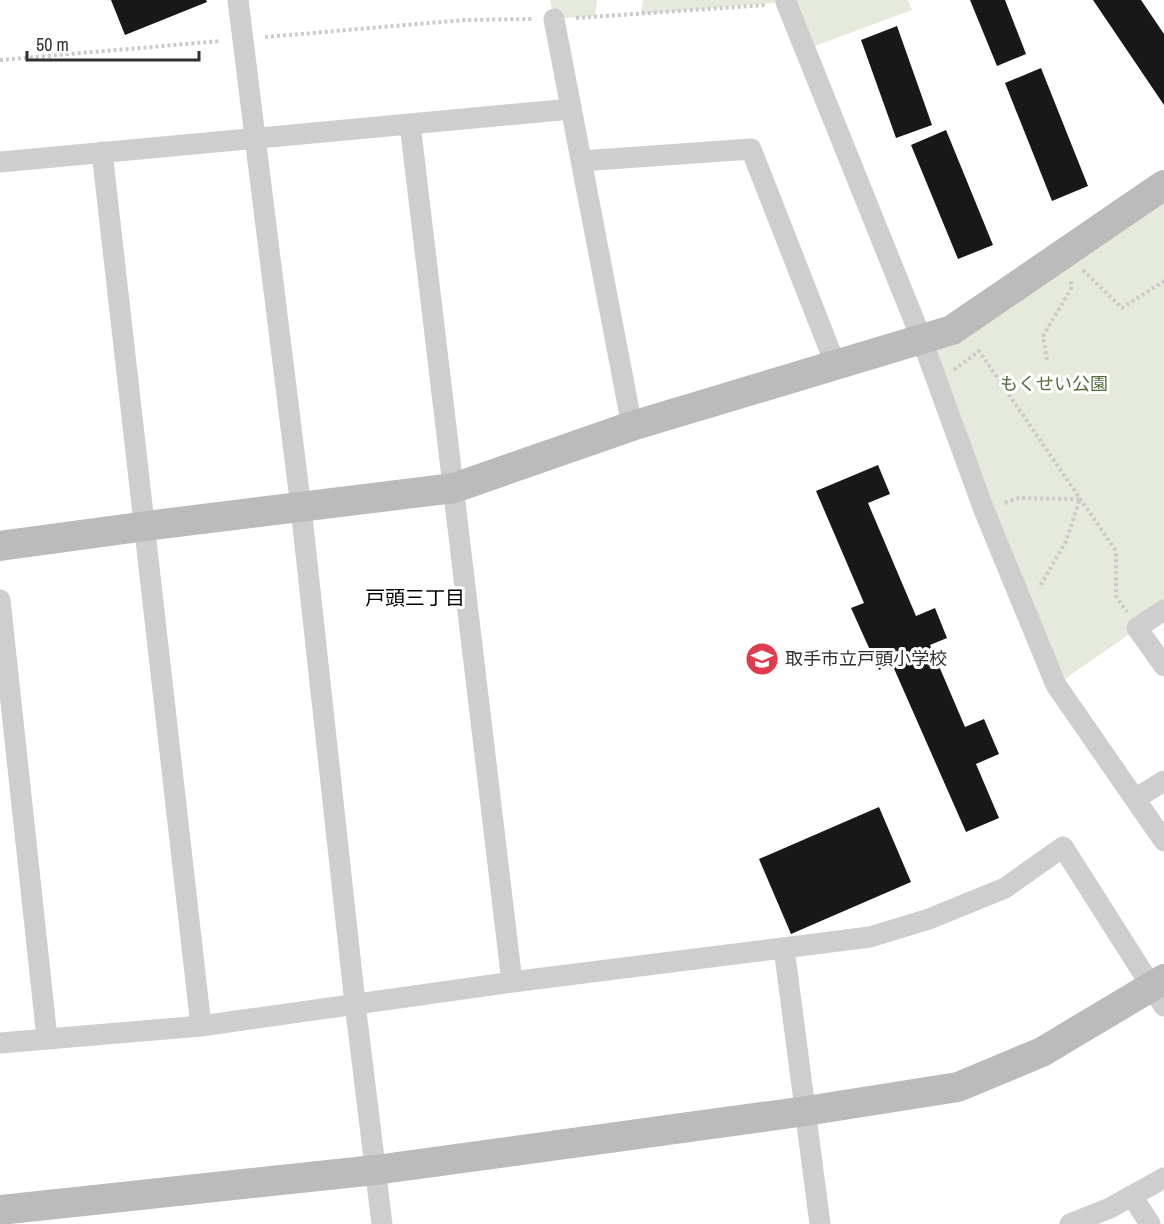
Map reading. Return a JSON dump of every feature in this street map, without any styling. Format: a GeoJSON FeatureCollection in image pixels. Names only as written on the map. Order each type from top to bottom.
{"type":"FeatureCollection","features":[{"type":"Feature","properties":{"kind":"street"},"geometry":{"type":"LineString","coordinates":[[238,0],[241,39],[301,508],[355,1002],[382,1224]]}},
{"type":"Feature","properties":{"kind":"street"},"geometry":{"type":"LineString","coordinates":[[786,2],[922,340],[984,510],[1056,685],[1164,841]]}},
{"type":"Feature","properties":{"kind":"street"},"geometry":{"type":"LineString","coordinates":[[554,19],[632,426]]}},
{"type":"Feature","properties":{"kind":"street"},"geometry":{"type":"LineString","coordinates":[[0,162],[571,109]]}},
{"type":"Feature","properties":{"kind":"street"},"geometry":{"type":"LineString","coordinates":[[410,124],[512,982]]}},
{"type":"Feature","properties":{"kind":"street"},"geometry":{"type":"LineString","coordinates":[[581,161],[752,149],[836,366]]}},
{"type":"Feature","properties":{"kind":"street"},"geometry":{"type":"LineString","coordinates":[[102,153],[201,1026]]}},
{"type":"Feature","properties":{"kind":"street"},"geometry":{"type":"LineString","coordinates":[[0,546],[454,488],[632,426],[952,330],[1164,185]]}},
{"type":"Feature","properties":{"kind":"street"},"geometry":{"type":"LineString","coordinates":[[0,600],[47,1038]]}},
{"type":"Feature","properties":{"kind":"street"},"geometry":{"type":"LineString","coordinates":[[1164,609],[1137,628],[1164,666]]}},
{"type":"Feature","properties":{"kind":"street"},"geometry":{"type":"LineString","coordinates":[[1135,799],[1164,781]]}},
{"type":"Feature","properties":{"kind":"street"},"geometry":{"type":"LineString","coordinates":[[0,1043],[201,1026],[355,1002],[870,937],[929,919],[1005,888],[1064,847],[1160,991],[1042,1052],[958,1088],[375,1170],[0,1209]]}},
{"type":"Feature","properties":{"kind":"street"},"geometry":{"type":"LineString","coordinates":[[784,948],[820,1224]]}},
{"type":"Feature","properties":{"kind":"street"},"geometry":{"type":"LineString","coordinates":[[1070,1224],[1110,1208],[1164,1178]]}},
{"type":"Feature","properties":{"kind":"street"},"geometry":{"type":"LineString","coordinates":[[1132,1196],[1150,1224]]}},
{"type":"Feature","properties":{"kind":"path"},"geometry":{"type":"LineString","coordinates":[[0,60],[464,20],[554,19],[751,7],[786,2]]}},
{"type":"Feature","properties":{"kind":"path"},"geometry":{"type":"LineString","coordinates":[[1065,252],[1122,308],[1164,281]]}},
{"type":"Feature","properties":{"kind":"path"},"geometry":{"type":"LineString","coordinates":[[1047,360],[1043,336],[1072,287],[1065,252]]}},
{"type":"Feature","properties":{"kind":"path"},"geometry":{"type":"LineString","coordinates":[[948,375],[979,351],[1116,551],[1116,596],[1137,628]]}},
{"type":"Feature","properties":{"kind":"path"},"geometry":{"type":"LineString","coordinates":[[984,510],[1019,498],[1080,499]]}},
{"type":"Feature","properties":{"kind":"path"},"geometry":{"type":"LineString","coordinates":[[1026,611],[1066,541],[1080,499]]}},
{"type":"Feature","properties":{"kind":"green space"},"geometry":{"type":"Polygon","coordinates":[[[550,0],[597,0],[595,16],[554,19],[550,0]]]}},
{"type":"Feature","properties":{"kind":"green space"},"geometry":{"type":"Polygon","coordinates":[[[643,0],[908,0],[912,10],[804,50],[786,2],[641,14],[643,0]]]}},
{"type":"Feature","properties":{"kind":"green space","name":"もくせい公園"},"geometry":{"type":"Polygon","coordinates":[[[1164,183],[1164,610],[1056,685],[922,340],[1164,183]]]}},
{"type":"Feature","properties":{"kind":"building"},"geometry":{"type":"Polygon","coordinates":[[[111,0],[206,0],[207,2],[125,35],[111,0]]]}},
{"type":"Feature","properties":{"kind":"building"},"geometry":{"type":"Polygon","coordinates":[[[970,0],[1005,0],[1026,54],[997,66],[970,0]]]}},
{"type":"Feature","properties":{"kind":"building"},"geometry":{"type":"Polygon","coordinates":[[[1093,0],[1141,0],[1164,34],[1164,105],[1093,0]]]}},
{"type":"Feature","properties":{"kind":"building"},"geometry":{"type":"Polygon","coordinates":[[[897,26],[932,125],[896,138],[861,40],[897,26]]]}},
{"type":"Feature","properties":{"kind":"building"},"geometry":{"type":"Polygon","coordinates":[[[1041,68],[1088,186],[1052,201],[1005,83],[1041,68]]]}},
{"type":"Feature","properties":{"kind":"building"},"geometry":{"type":"Polygon","coordinates":[[[946,130],[993,245],[958,259],[911,145],[946,130]]]}},
{"type":"Feature","properties":{"kind":"building"},"geometry":{"type":"Polygon","coordinates":[[[878,465],[890,494],[868,503],[916,616],[935,608],[947,638],[930,645],[965,727],[984,719],[999,754],[976,764],[999,818],[966,832],[892,664],[879,670],[851,608],[864,603],[816,491],[878,465]]]}},
{"type":"Feature","properties":{"kind":"building"},"geometry":{"type":"Polygon","coordinates":[[[879,807],[911,882],[791,934],[759,859],[879,807]]]}},
{"type":"Feature","properties":{"kind":"place","name":"取手市立戸頭小学校"},"geometry":{"type":"Point","coordinates":[762,659]}},
{"type":"Feature","properties":{"kind":"district","name":"戸頭三丁目"},"geometry":{"type":"Point","coordinates":[415,598]}}]}
